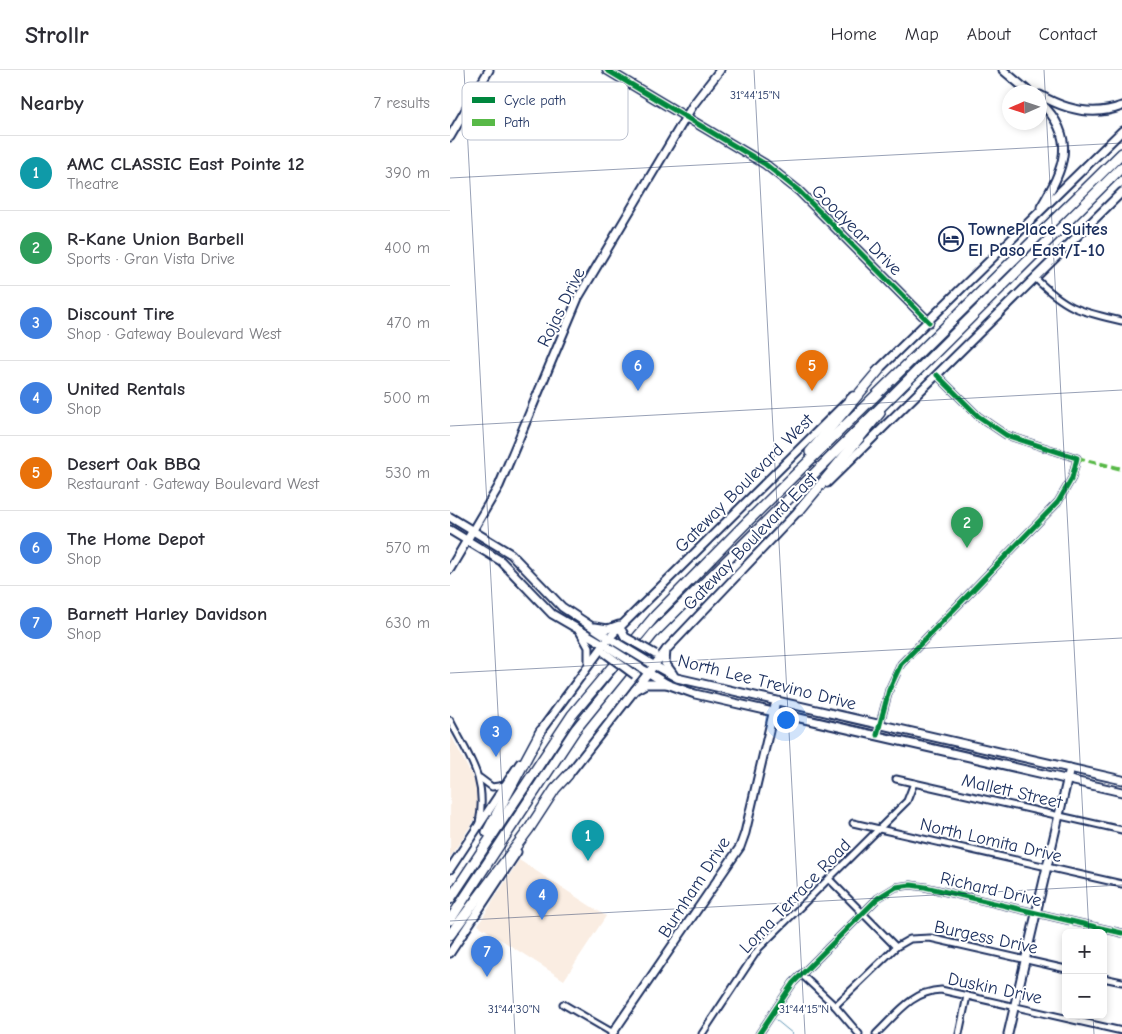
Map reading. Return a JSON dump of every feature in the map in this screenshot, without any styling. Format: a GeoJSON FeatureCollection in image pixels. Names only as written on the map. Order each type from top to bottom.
{"type":"FeatureCollection","features":[{"type":"Feature","properties":{"kind":"highway"},"geometry":{"type":"LineString","coordinates":[[450,899],[553,742],[589,693],[655,616],[747,522],[1122,153]]}},
{"type":"Feature","properties":{"kind":"highway"},"geometry":{"type":"LineString","coordinates":[[450,920],[553,761],[612,681],[665,620],[1122,168]]}},
{"type":"Feature","properties":{"kind":"highway"},"geometry":{"type":"LineString","coordinates":[[747,522],[827,433],[879,370]]}},
{"type":"Feature","properties":{"kind":"highway"},"geometry":{"type":"LineString","coordinates":[[799,511],[871,425],[893,394]]}},
{"type":"Feature","properties":{"kind":"highway"},"geometry":{"type":"LineString","coordinates":[[450,892],[490,828],[540,731]]}},
{"type":"Feature","properties":{"kind":"highway"},"geometry":{"type":"LineString","coordinates":[[450,935],[520,842],[555,789],[568,775]]}},
{"type":"Feature","properties":{"kind":"main road"},"geometry":{"type":"LineString","coordinates":[[482,82],[489,70]]}},
{"type":"Feature","properties":{"kind":"main road","name":"Goodyear Drive"},"geometry":{"type":"LineString","coordinates":[[607,70],[627,82]]}},
{"type":"Feature","properties":{"kind":"main road","name":"Rojas Drive"},"geometry":{"type":"LineString","coordinates":[[450,569],[499,486],[573,308],[698,97],[720,70]]}},
{"type":"Feature","properties":{"kind":"main road"},"geometry":{"type":"LineString","coordinates":[[1003,70],[1020,85]]}},
{"type":"Feature","properties":{"kind":"main road","name":"Goodyear Drive"},"geometry":{"type":"LineString","coordinates":[[628,82],[765,164],[799,191],[929,322]]}},
{"type":"Feature","properties":{"kind":"main road"},"geometry":{"type":"LineString","coordinates":[[1047,99],[1072,109],[1088,112],[1109,111],[1122,106]]}},
{"type":"Feature","properties":{"kind":"main road"},"geometry":{"type":"LineString","coordinates":[[1036,216],[1059,176],[1064,155],[1059,128],[1047,110]]}},
{"type":"Feature","properties":{"kind":"main road"},"geometry":{"type":"LineString","coordinates":[[450,137],[462,116]]}},
{"type":"Feature","properties":{"kind":"main road","name":"Gateway Boulevard West"},"geometry":{"type":"LineString","coordinates":[[605,648],[611,639],[879,370],[1122,131]]}},
{"type":"Feature","properties":{"kind":"main road","name":"Gateway Boulevard East"},"geometry":{"type":"LineString","coordinates":[[450,953],[568,775],[648,672],[650,663],[667,649],[799,511],[1122,192]]}},
{"type":"Feature","properties":{"kind":"main road","name":"North Lee Trevino Drive"},"geometry":{"type":"LineString","coordinates":[[450,517],[511,554],[556,601],[586,624],[676,678],[1122,780]]}},
{"type":"Feature","properties":{"kind":"main road","name":"North Lee Trevino Drive"},"geometry":{"type":"LineString","coordinates":[[450,530],[501,561],[517,575],[546,609],[605,648],[667,684],[695,694],[1122,792]]}},
{"type":"Feature","properties":{"kind":"main road"},"geometry":{"type":"LineString","coordinates":[[586,624],[602,629],[623,627],[624,637],[655,654],[667,649],[666,665],[676,678]]}},
{"type":"Feature","properties":{"kind":"main road"},"geometry":{"type":"LineString","coordinates":[[580,631],[589,647],[589,664]]}},
{"type":"Feature","properties":{"kind":"main road"},"geometry":{"type":"LineString","coordinates":[[450,869],[540,731],[594,656],[605,648],[635,675],[632,692]]}},
{"type":"Feature","properties":{"kind":"main road"},"geometry":{"type":"LineString","coordinates":[[632,692],[646,684],[667,684]]}},
{"type":"Feature","properties":{"kind":"main road","name":"Burnham Drive"},"geometry":{"type":"LineString","coordinates":[[613,1034],[740,847],[745,833],[776,701]]}},
{"type":"Feature","properties":{"kind":"main road"},"geometry":{"type":"LineString","coordinates":[[1008,1034],[1070,768]]}},
{"type":"Feature","properties":{"kind":"street"},"geometry":{"type":"LineString","coordinates":[[1035,278],[1054,297],[1068,306],[1122,321]]}},
{"type":"Feature","properties":{"kind":"street"},"geometry":{"type":"LineString","coordinates":[[877,736],[889,690],[902,664],[1058,502],[1072,478],[1077,458],[1006,436],[978,416],[937,375]]}},
{"type":"Feature","properties":{"kind":"street"},"geometry":{"type":"LineString","coordinates":[[450,720],[480,778],[482,793],[478,826]]}},
{"type":"Feature","properties":{"kind":"street"},"geometry":{"type":"LineString","coordinates":[[480,778],[492,787],[506,784]]}},
{"type":"Feature","properties":{"kind":"street","name":"Mallett Street"},"geometry":{"type":"LineString","coordinates":[[896,779],[1122,830]]}},
{"type":"Feature","properties":{"kind":"street","name":"Loma Terrace Road"},"geometry":{"type":"LineString","coordinates":[[702,1034],[759,948],[907,801],[914,783]]}},
{"type":"Feature","properties":{"kind":"street","name":"North Lomita Drive"},"geometry":{"type":"LineString","coordinates":[[853,823],[1122,884]]}},
{"type":"Feature","properties":{"kind":"street"},"geometry":{"type":"LineString","coordinates":[[829,879],[896,947]]}},
{"type":"Feature","properties":{"kind":"street","name":"Richard Drive"},"geometry":{"type":"LineString","coordinates":[[760,1034],[801,974],[862,913],[889,890],[911,885],[1122,933]]}},
{"type":"Feature","properties":{"kind":"street","name":"Burgess Drive"},"geometry":{"type":"LineString","coordinates":[[835,1006],[896,947],[910,939],[924,937],[1062,968]]}},
{"type":"Feature","properties":{"kind":"street"},"geometry":{"type":"LineString","coordinates":[[801,974],[835,1006],[859,1034]]}},
{"type":"Feature","properties":{"kind":"street"},"geometry":{"type":"LineString","coordinates":[[1107,979],[1122,982]]}},
{"type":"Feature","properties":{"kind":"street","name":"Duskin Drive"},"geometry":{"type":"LineString","coordinates":[[876,1034],[912,998],[924,992],[941,990],[1122,1030]]}},
{"type":"Feature","properties":{"kind":"street"},"geometry":{"type":"LineString","coordinates":[[959,1034],[968,996]]}},
{"type":"Feature","properties":{"kind":"street"},"geometry":{"type":"LineString","coordinates":[[563,1004],[613,1034]]}},
{"type":"Feature","properties":{"kind":"shaded area"},"geometry":{"type":"Polygon","coordinates":[[[450,733],[479,790],[477,816],[450,857],[450,733]]]}},
{"type":"Feature","properties":{"kind":"shaded area"},"geometry":{"type":"Polygon","coordinates":[[[519,860],[606,916],[564,980],[478,925],[519,860]]]}},
{"type":"Feature","properties":{"kind":"waterway"},"geometry":{"type":"LineString","coordinates":[[776,1020],[793,1034]]}},
{"type":"Feature","properties":{"kind":"marked path"},"geometry":{"type":"LineString","coordinates":[[1077,458],[1122,469]]}},
{"type":"Feature","properties":{"kind":"cycle path"},"geometry":{"type":"LineString","coordinates":[[607,70],[627,82]]}},
{"type":"Feature","properties":{"kind":"cycle path"},"geometry":{"type":"LineString","coordinates":[[628,82],[765,164],[799,191],[929,322]]}},
{"type":"Feature","properties":{"kind":"cycle path"},"geometry":{"type":"LineString","coordinates":[[877,735],[889,690],[901,664],[1058,502],[1072,478],[1077,458],[1006,435],[978,416],[937,375]]}},
{"type":"Feature","properties":{"kind":"cycle path"},"geometry":{"type":"LineString","coordinates":[[759,1034],[793,983],[878,898],[896,887],[911,885],[925,887],[1122,933]]}},
{"type":"Feature","properties":{"kind":"place","name":"TownePlace Suites El Paso East/I-10"},"geometry":{"type":"Point","coordinates":[951,239]}},
{"type":"Feature","properties":{"kind":"place","name":"The Home Depot"},"geometry":{"type":"Point","coordinates":[638,391]}},
{"type":"Feature","properties":{"kind":"place","name":"Desert Oak BBQ"},"geometry":{"type":"Point","coordinates":[812,391]}},
{"type":"Feature","properties":{"kind":"place","name":"R-Kane Union Barbell"},"geometry":{"type":"Point","coordinates":[967,548]}},
{"type":"Feature","properties":{"kind":"place","name":"Discount Tire"},"geometry":{"type":"Point","coordinates":[496,757]}},
{"type":"Feature","properties":{"kind":"place","name":"AMC CLASSIC East Pointe 12"},"geometry":{"type":"Point","coordinates":[588,861]}},
{"type":"Feature","properties":{"kind":"place","name":"United Rentals"},"geometry":{"type":"Point","coordinates":[542,920]}},
{"type":"Feature","properties":{"kind":"place","name":"Barnett Harley Davidson"},"geometry":{"type":"Point","coordinates":[487,977]}}]}
